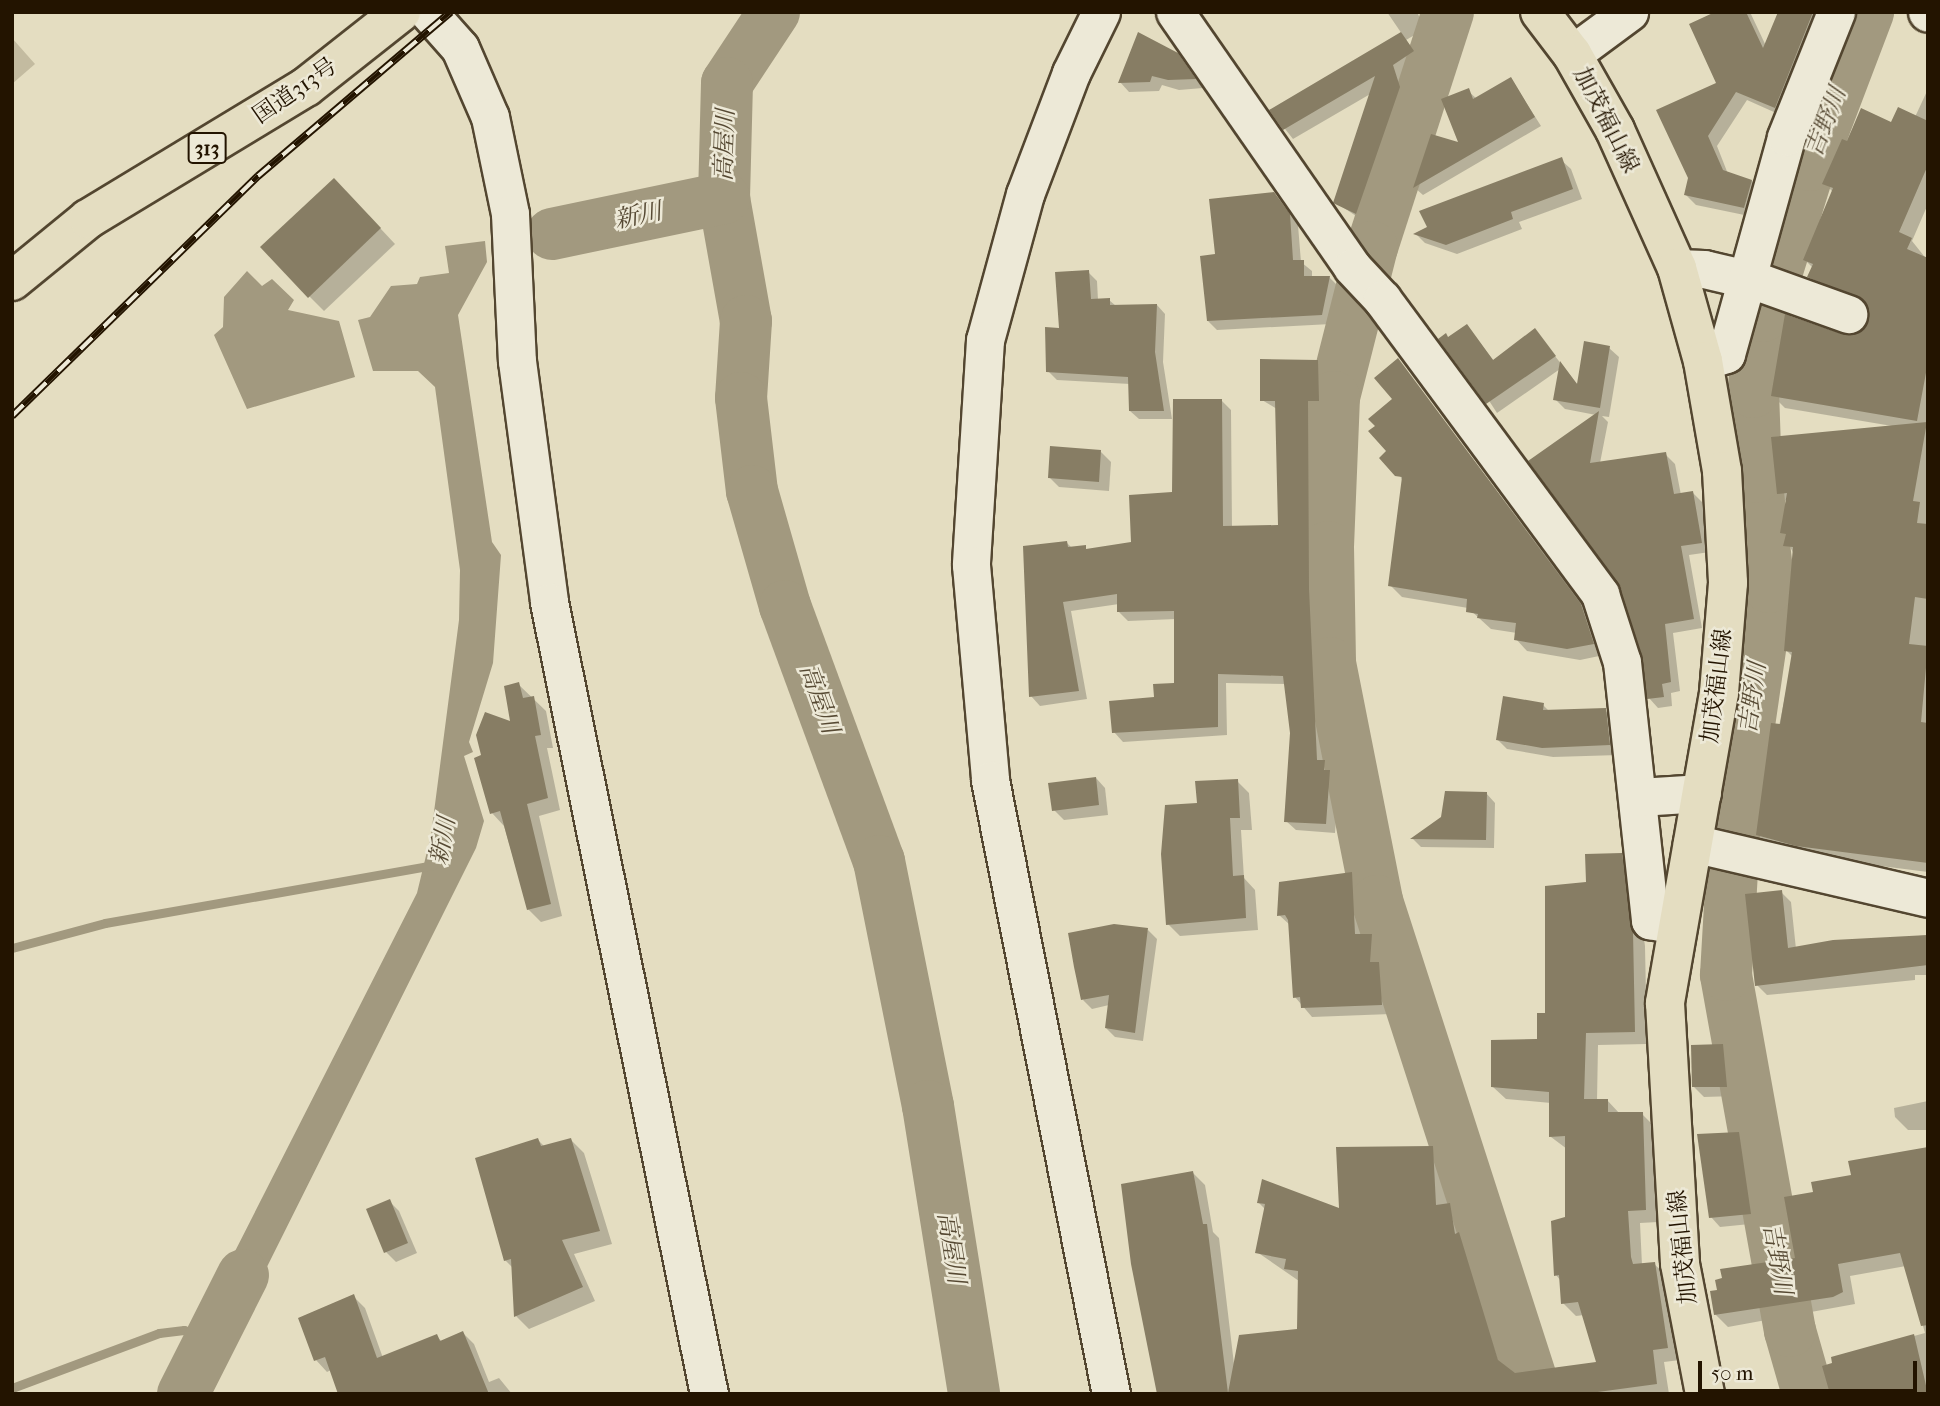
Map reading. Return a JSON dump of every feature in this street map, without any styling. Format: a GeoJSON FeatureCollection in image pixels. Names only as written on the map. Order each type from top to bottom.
{"type":"FeatureCollection","features":[{"type":"Feature","properties":{"kind":"main road","name":"国道313号"},"geometry":{"type":"LineString","coordinates":[[12,281],[88,219],[306,87],[401,12]]}},
{"type":"Feature","properties":{"kind":"main road","name":"加茂福山線"},"geometry":{"type":"LineString","coordinates":[[1540,12],[1572,54],[1615,130],[1677,268],[1703,361],[1722,471],[1728,583],[1719,694],[1702,793],[1718,850],[1675,925],[1665,1003],[1679,1250],[1705,1394]]}},
{"type":"Feature","properties":{"kind":"street"},"geometry":{"type":"LineString","coordinates":[[428,12],[460,48],[490,117],[510,214],[517,361],[549,602],[709,1394]]}},
{"type":"Feature","properties":{"kind":"street"},"geometry":{"type":"LineString","coordinates":[[1101,12],[1071,73],[1025,194],[985,340],[971,565],[990,780],[1111,1394]]}},
{"type":"Feature","properties":{"kind":"street"},"geometry":{"type":"LineString","coordinates":[[1175,12],[1352,267],[1382,299],[1600,594],[1622,662],[1639,797],[1650,920],[1675,925]]}},
{"type":"Feature","properties":{"kind":"street"},"geometry":{"type":"LineString","coordinates":[[1572,54],[1629,12]]}},
{"type":"Feature","properties":{"kind":"street"},"geometry":{"type":"LineString","coordinates":[[1703,361],[1726,354],[1765,284],[1786,137],[1836,12]]}},
{"type":"Feature","properties":{"kind":"street"},"geometry":{"type":"LineString","coordinates":[[1677,268],[1704,269],[1765,284],[1848,314]]}},
{"type":"Feature","properties":{"kind":"street"},"geometry":{"type":"LineString","coordinates":[[1639,797],[1702,793]]}},
{"type":"Feature","properties":{"kind":"street"},"geometry":{"type":"LineString","coordinates":[[1718,850],[1928,898]]}},
{"type":"Feature","properties":{"kind":"shaded area"},"geometry":{"type":"Polygon","coordinates":[[[12,38],[35,64],[12,84],[12,38]]]}},
{"type":"Feature","properties":{"kind":"water"},"geometry":{"type":"Polygon","coordinates":[[[485,241],[487,262],[458,315],[492,542],[501,555],[493,663],[469,742],[473,752],[464,756],[484,821],[476,848],[228,1345],[195,1330],[417,893],[431,835],[459,620],[460,570],[435,387],[418,371],[373,371],[358,320],[370,317],[391,286],[417,284],[420,277],[449,273],[445,246],[485,241]]]}},
{"type":"Feature","properties":{"kind":"water"},"geometry":{"type":"Polygon","coordinates":[[[247,271],[262,286],[272,279],[294,300],[288,310],[339,321],[355,377],[247,409],[214,335],[223,327],[224,297],[247,271]]]}},
{"type":"Feature","properties":{"kind":"building"},"geometry":{"type":"Polygon","coordinates":[[[1715,12],[1746,12],[1763,48],[1778,12],[1813,12],[1775,108],[1736,92],[1708,136],[1723,170],[1752,180],[1744,208],[1684,195],[1688,178],[1656,110],[1716,83],[1689,24],[1715,12]]]}},
{"type":"Feature","properties":{"kind":"building"},"geometry":{"type":"Polygon","coordinates":[[[1138,32],[1178,53],[1196,79],[1168,80],[1152,76],[1150,82],[1118,83],[1138,32]]]}},
{"type":"Feature","properties":{"kind":"building"},"geometry":{"type":"Polygon","coordinates":[[[1401,32],[1414,51],[1393,65],[1400,87],[1356,214],[1333,203],[1375,76],[1283,130],[1269,110],[1401,32]]]}},
{"type":"Feature","properties":{"kind":"building"},"geometry":{"type":"Polygon","coordinates":[[[1511,77],[1535,117],[1413,188],[1431,134],[1458,142],[1441,99],[1469,88],[1473,99],[1511,77]]]}},
{"type":"Feature","properties":{"kind":"building"},"geometry":{"type":"Polygon","coordinates":[[[1898,107],[1928,121],[1928,165],[1899,232],[1912,238],[1907,249],[1928,258],[1928,362],[1917,421],[1771,396],[1785,314],[1842,334],[1852,334],[1867,322],[1864,300],[1807,277],[1813,264],[1803,260],[1833,188],[1822,184],[1842,139],[1847,141],[1861,108],[1891,122],[1898,107]]]}},
{"type":"Feature","properties":{"kind":"building"},"geometry":{"type":"Polygon","coordinates":[[[1562,157],[1573,189],[1511,212],[1513,219],[1446,245],[1413,234],[1427,227],[1419,211],[1562,157]]]}},
{"type":"Feature","properties":{"kind":"building"},"geometry":{"type":"Polygon","coordinates":[[[334,178],[381,228],[308,298],[260,247],[334,178]]]}},
{"type":"Feature","properties":{"kind":"building"},"geometry":{"type":"Polygon","coordinates":[[[1274,192],[1290,214],[1293,260],[1304,260],[1304,276],[1330,276],[1322,315],[1207,321],[1200,256],[1215,254],[1209,199],[1274,192]]]}},
{"type":"Feature","properties":{"kind":"building"},"geometry":{"type":"Polygon","coordinates":[[[1089,270],[1091,299],[1110,298],[1110,305],[1157,304],[1155,352],[1164,411],[1129,411],[1128,377],[1046,372],[1045,327],[1059,328],[1055,272],[1089,270]]]}},
{"type":"Feature","properties":{"kind":"building"},"geometry":{"type":"Polygon","coordinates":[[[1467,324],[1493,360],[1535,328],[1556,356],[1486,404],[1438,339],[1446,333],[1448,337],[1467,324]]]}},
{"type":"Feature","properties":{"kind":"building"},"geometry":{"type":"Polygon","coordinates":[[[1584,341],[1610,346],[1600,408],[1553,400],[1560,361],[1577,384],[1584,341]]]}},
{"type":"Feature","properties":{"kind":"building"},"geometry":{"type":"Polygon","coordinates":[[[1398,358],[1581,604],[1594,644],[1567,649],[1514,640],[1516,623],[1477,618],[1478,614],[1466,612],[1467,599],[1388,586],[1402,477],[1395,476],[1379,458],[1386,451],[1368,431],[1375,426],[1368,419],[1392,399],[1374,378],[1398,358]]]}},
{"type":"Feature","properties":{"kind":"building"},"geometry":{"type":"Polygon","coordinates":[[[1260,359],[1318,360],[1319,401],[1308,401],[1309,589],[1317,760],[1325,760],[1324,770],[1330,770],[1326,824],[1284,822],[1290,733],[1283,676],[1218,674],[1218,727],[1112,733],[1109,701],[1154,697],[1153,684],[1174,683],[1174,611],[1117,612],[1117,594],[1063,602],[1079,691],[1029,697],[1023,546],[1067,541],[1068,547],[1086,545],[1086,549],[1131,542],[1129,495],[1172,492],[1173,399],[1222,399],[1223,526],[1278,525],[1275,401],[1260,401],[1260,359]]]}},
{"type":"Feature","properties":{"kind":"building"},"geometry":{"type":"Polygon","coordinates":[[[1599,411],[1590,463],[1666,452],[1674,494],[1693,491],[1702,543],[1681,546],[1694,619],[1665,624],[1671,682],[1662,684],[1664,697],[1647,699],[1642,656],[1617,582],[1528,461],[1599,411]]]}},
{"type":"Feature","properties":{"kind":"building"},"geometry":{"type":"Polygon","coordinates":[[[1927,422],[1913,501],[1920,502],[1917,523],[1928,524],[1928,599],[1915,597],[1909,644],[1928,646],[1921,722],[1928,723],[1928,863],[1796,846],[1756,835],[1771,723],[1780,724],[1792,652],[1784,651],[1793,547],[1783,546],[1786,534],[1780,533],[1787,493],[1777,494],[1771,437],[1927,422]]]}},
{"type":"Feature","properties":{"kind":"building"},"geometry":{"type":"Polygon","coordinates":[[[1050,446],[1101,450],[1099,482],[1048,478],[1050,446]]]}},
{"type":"Feature","properties":{"kind":"building"},"geometry":{"type":"Polygon","coordinates":[[[519,682],[523,698],[534,696],[541,735],[535,736],[548,798],[527,804],[551,904],[527,910],[500,811],[490,814],[474,758],[481,755],[476,735],[485,712],[510,721],[504,686],[519,682]]]}},
{"type":"Feature","properties":{"kind":"building"},"geometry":{"type":"Polygon","coordinates":[[[1503,696],[1544,703],[1543,710],[1606,708],[1610,745],[1542,748],[1496,740],[1503,696]]]}},
{"type":"Feature","properties":{"kind":"building"},"geometry":{"type":"Polygon","coordinates":[[[1096,777],[1099,805],[1052,811],[1048,783],[1096,777]]]}},
{"type":"Feature","properties":{"kind":"building"},"geometry":{"type":"Polygon","coordinates":[[[1238,779],[1240,818],[1230,818],[1233,876],[1244,875],[1246,918],[1166,925],[1161,854],[1165,805],[1197,803],[1195,781],[1238,779]]]}},
{"type":"Feature","properties":{"kind":"building"},"geometry":{"type":"Polygon","coordinates":[[[1445,791],[1487,792],[1486,840],[1410,839],[1441,817],[1445,791]]]}},
{"type":"Feature","properties":{"kind":"building"},"geometry":{"type":"Polygon","coordinates":[[[1622,853],[1633,932],[1635,1032],[1586,1033],[1584,1099],[1608,1099],[1608,1112],[1643,1112],[1646,1210],[1628,1211],[1633,1264],[1655,1262],[1668,1348],[1653,1350],[1657,1384],[1583,1394],[1157,1394],[1131,1264],[1121,1184],[1193,1171],[1203,1224],[1207,1224],[1228,1393],[1239,1335],[1297,1329],[1298,1271],[1284,1269],[1286,1259],[1255,1253],[1265,1204],[1257,1203],[1262,1179],[1339,1208],[1336,1147],[1433,1146],[1436,1205],[1450,1203],[1455,1234],[1459,1232],[1498,1360],[1515,1373],[1596,1362],[1578,1302],[1561,1304],[1559,1275],[1554,1276],[1551,1221],[1565,1217],[1565,1136],[1549,1137],[1549,1092],[1491,1087],[1491,1040],[1537,1039],[1537,1013],[1545,1013],[1545,886],[1586,882],[1585,854],[1622,853]]]}},
{"type":"Feature","properties":{"kind":"building"},"geometry":{"type":"Polygon","coordinates":[[[1352,872],[1355,934],[1372,934],[1370,962],[1379,962],[1382,1005],[1301,1008],[1300,997],[1293,998],[1288,920],[1285,915],[1277,916],[1279,882],[1352,872]]]}},
{"type":"Feature","properties":{"kind":"building"},"geometry":{"type":"Polygon","coordinates":[[[1782,890],[1788,948],[1833,940],[1928,935],[1928,965],[1755,986],[1745,894],[1782,890]]]}},
{"type":"Feature","properties":{"kind":"building"},"geometry":{"type":"Polygon","coordinates":[[[1114,924],[1148,928],[1135,1033],[1105,1028],[1109,995],[1081,1000],[1074,967],[1068,933],[1114,924]]]}},
{"type":"Feature","properties":{"kind":"building"},"geometry":{"type":"Polygon","coordinates":[[[1723,1044],[1727,1087],[1692,1087],[1691,1045],[1723,1044]]]}},
{"type":"Feature","properties":{"kind":"building"},"geometry":{"type":"Polygon","coordinates":[[[1739,1132],[1751,1214],[1709,1218],[1697,1134],[1739,1132]]]}},
{"type":"Feature","properties":{"kind":"building"},"geometry":{"type":"Polygon","coordinates":[[[538,1138],[541,1146],[571,1138],[600,1231],[562,1240],[583,1287],[514,1317],[511,1259],[504,1261],[475,1158],[538,1138]]]}},
{"type":"Feature","properties":{"kind":"building"},"geometry":{"type":"Polygon","coordinates":[[[1928,1147],[1928,1325],[1921,1326],[1900,1253],[1838,1264],[1843,1292],[1833,1297],[1714,1315],[1710,1291],[1717,1290],[1715,1280],[1722,1278],[1720,1269],[1795,1258],[1784,1197],[1813,1192],[1811,1182],[1851,1175],[1848,1161],[1928,1147]]]}},
{"type":"Feature","properties":{"kind":"building"},"geometry":{"type":"Polygon","coordinates":[[[390,1199],[408,1243],[384,1253],[366,1209],[390,1199]]]}},
{"type":"Feature","properties":{"kind":"building"},"geometry":{"type":"Polygon","coordinates":[[[354,1294],[377,1358],[437,1334],[440,1341],[463,1331],[489,1394],[338,1394],[325,1357],[314,1361],[298,1318],[354,1294]]]}},
{"type":"Feature","properties":{"kind":"building"},"geometry":{"type":"Polygon","coordinates":[[[1914,1334],[1928,1394],[1830,1394],[1822,1366],[1832,1363],[1831,1357],[1914,1334]]]}},
{"type":"Feature","properties":{"kind":"waterway","name":"高屋川"},"geometry":{"type":"LineString","coordinates":[[774,12],[727,83],[724,198],[746,321],[741,398],[752,491],[785,606],[879,861],[928,1106],[974,1394]]}},
{"type":"Feature","properties":{"kind":"waterway"},"geometry":{"type":"LineString","coordinates":[[1448,12],[1372,247],[1334,397],[1328,547],[1330,663],[1377,901],[1536,1394]]}},
{"type":"Feature","properties":{"kind":"waterway","name":"吉野川"},"geometry":{"type":"LineString","coordinates":[[1808,1394],[1790,1331],[1726,975],[1735,821],[1769,587],[1756,477],[1753,392],[1763,316],[1810,165],[1868,12]]}},
{"type":"Feature","properties":{"kind":"waterway","name":"新川"},"geometry":{"type":"LineString","coordinates":[[552,234],[724,198]]}},
{"type":"Feature","properties":{"kind":"waterway"},"geometry":{"type":"LineString","coordinates":[[12,948],[105,923],[433,865]]}},
{"type":"Feature","properties":{"kind":"waterway","name":"新川"},"geometry":{"type":"LineString","coordinates":[[183,1394],[243,1275]]}},
{"type":"Feature","properties":{"kind":"waterway"},"geometry":{"type":"LineString","coordinates":[[12,1388],[159,1333],[184,1330],[210,1341]]}},
{"type":"Feature","properties":{"kind":"railway"},"geometry":{"type":"LineString","coordinates":[[12,416],[258,176],[451,12]]}}]}
